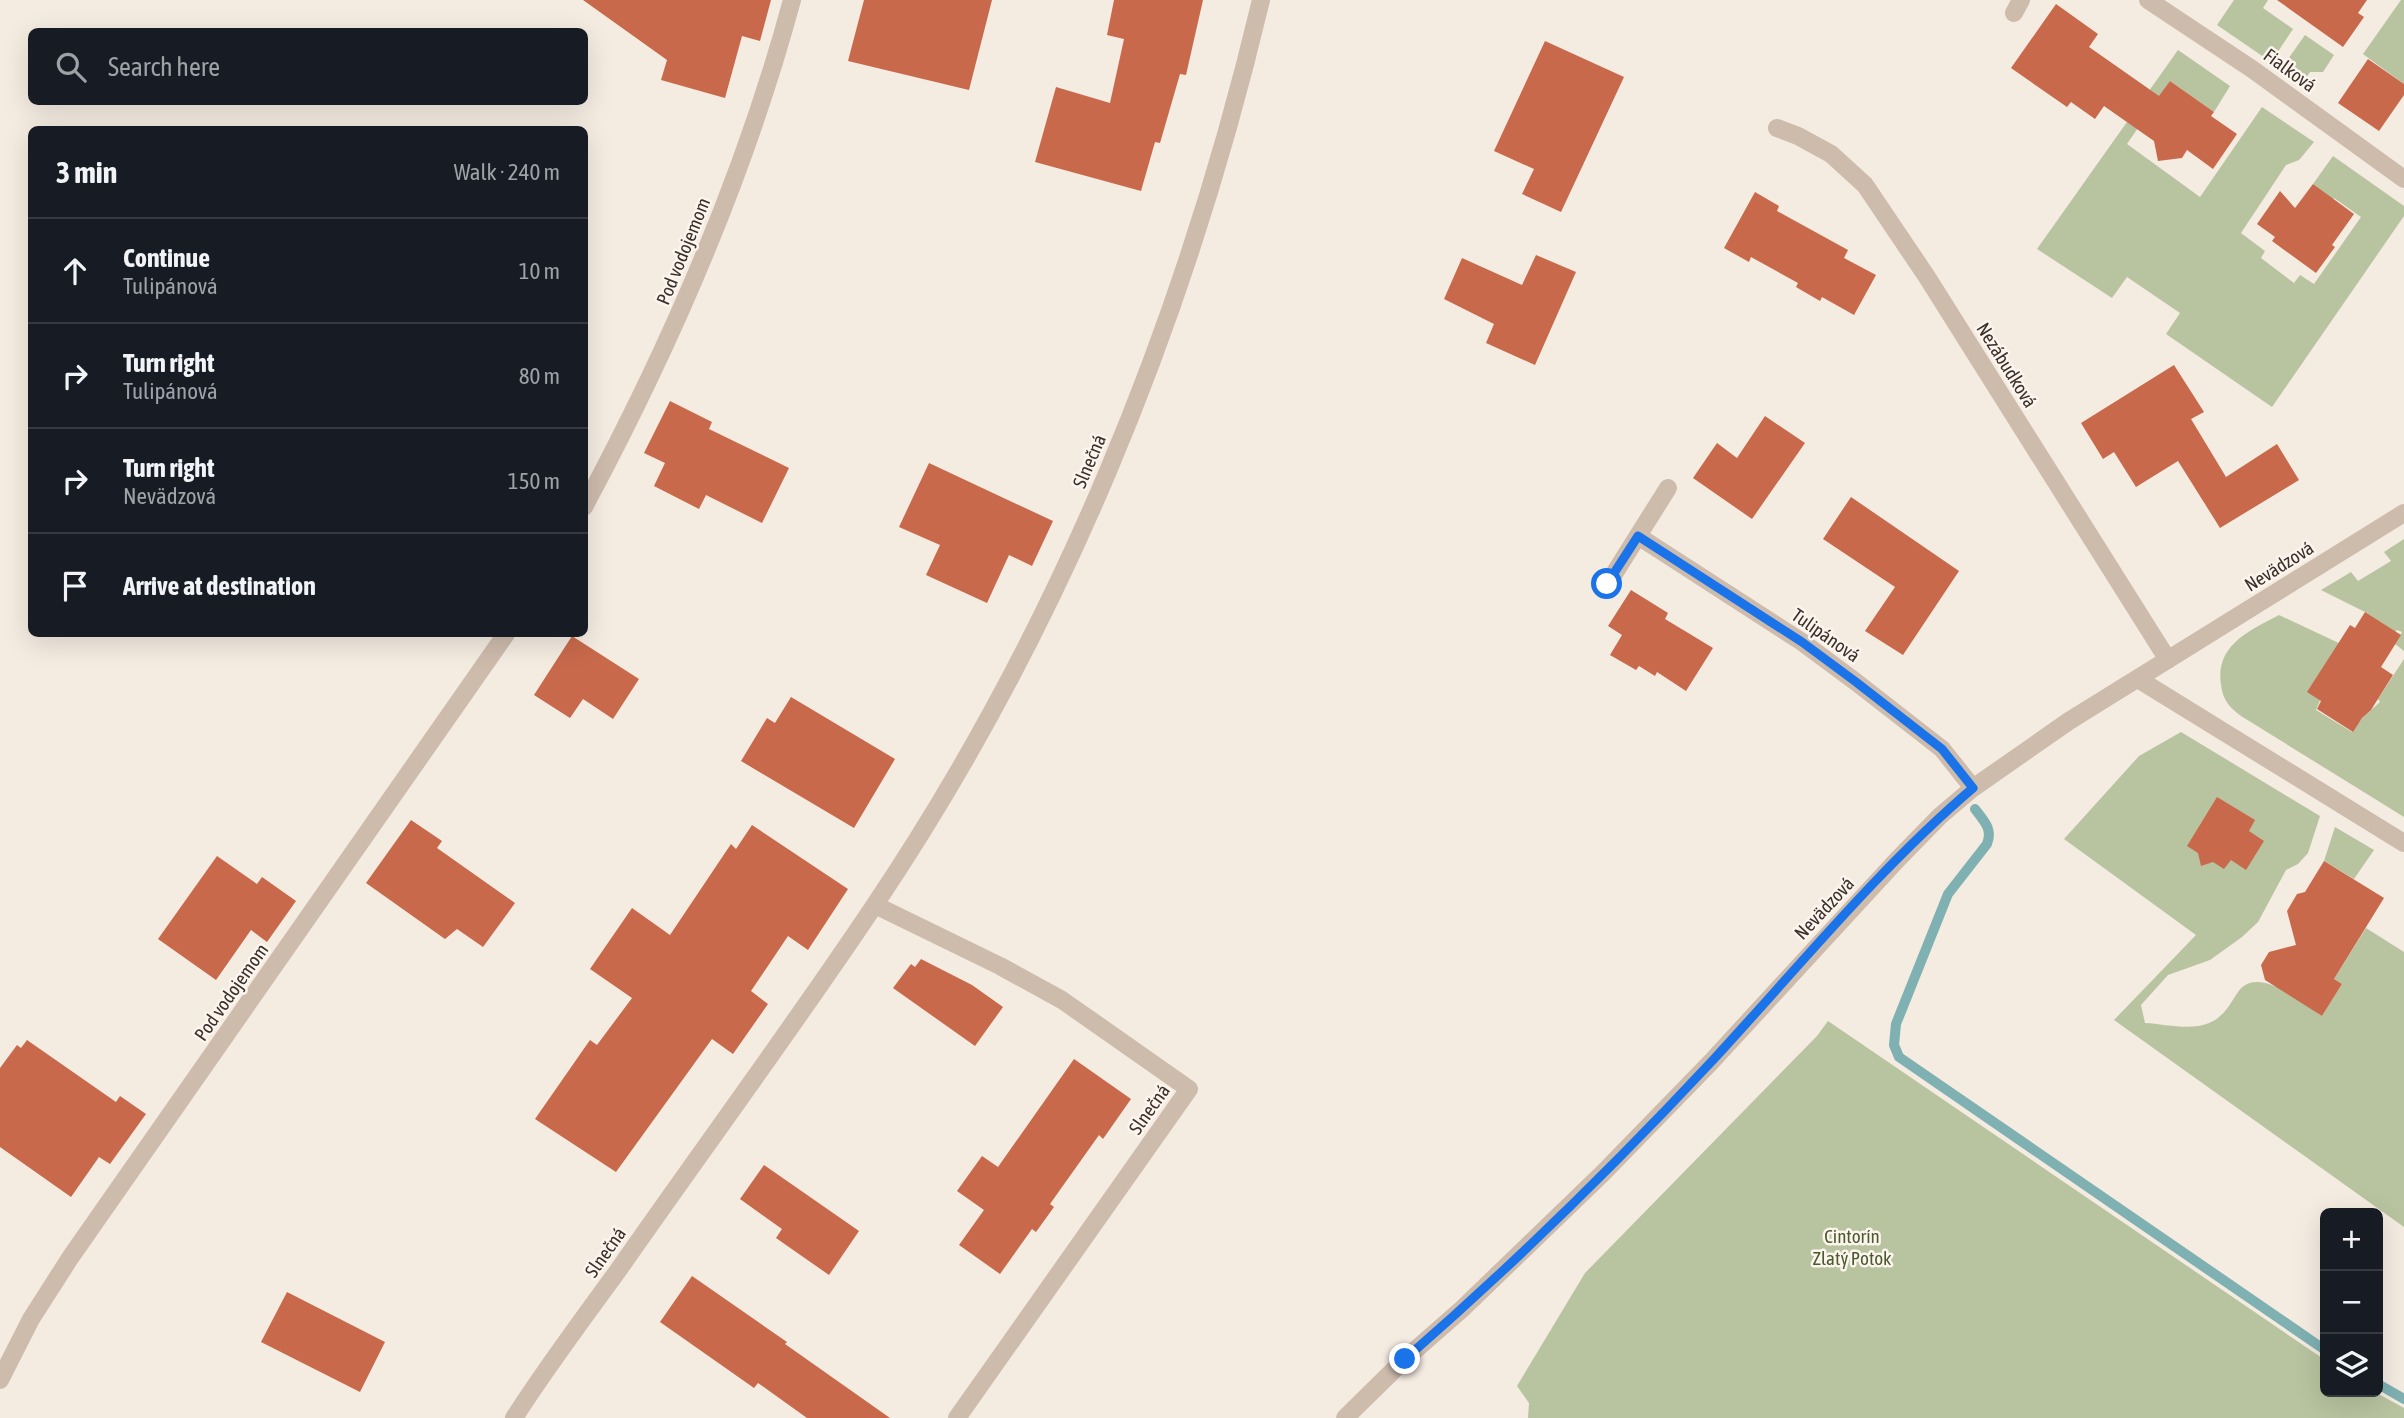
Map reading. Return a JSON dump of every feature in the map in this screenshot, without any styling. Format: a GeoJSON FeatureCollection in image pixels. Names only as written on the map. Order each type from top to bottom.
{"type":"FeatureCollection","features":[{"type":"Feature","properties":{"kind":"street","name":"Pod vodojemom"},"geometry":{"type":"LineString","coordinates":[[588,499],[649,383],[705,258],[740,167],[792,0]]}},
{"type":"Feature","properties":{"kind":"street","name":"Slnečná"},"geometry":{"type":"LineString","coordinates":[[514,1418],[875,905],[958,772],[1001,693],[1063,573],[1098,496],[1170,315],[1243,78],[1261,0]]}},
{"type":"Feature","properties":{"kind":"street","name":"Fialková"},"geometry":{"type":"LineString","coordinates":[[2148,0],[2252,69],[2404,179]]}},
{"type":"Feature","properties":{"kind":"street","name":"Nezábudková"},"geometry":{"type":"LineString","coordinates":[[1777,128],[1831,154],[1865,185],[1927,277],[2168,660]]}},
{"type":"Feature","properties":{"kind":"street"},"geometry":{"type":"LineString","coordinates":[[1607,584],[1668,488]]}},
{"type":"Feature","properties":{"kind":"street","name":"Nevädzová"},"geometry":{"type":"LineString","coordinates":[[1345,1418],[1603,1173],[1711,1062],[1896,860],[1940,816],[1973,788],[2069,721],[2404,513]]}},
{"type":"Feature","properties":{"kind":"street","name":"Tulipánová"},"geometry":{"type":"LineString","coordinates":[[1638,536],[1802,642],[1856,682],[1942,749],[1973,788]]}},
{"type":"Feature","properties":{"kind":"street","name":"Pod vodojemom"},"geometry":{"type":"LineString","coordinates":[[0,1380],[31,1319],[70,1258],[504,637]]}},
{"type":"Feature","properties":{"kind":"street"},"geometry":{"type":"LineString","coordinates":[[2138,678],[2404,843]]}},
{"type":"Feature","properties":{"kind":"street","name":"Slnečná"},"geometry":{"type":"LineString","coordinates":[[875,905],[1000,966],[1062,1000],[1189,1089],[957,1418]]}},
{"type":"Feature","properties":{"kind":"green space"},"geometry":{"type":"Polygon","coordinates":[[[2234,0],[2268,0],[2263,8],[2293,29],[2271,62],[2217,25],[2234,0]]]}},
{"type":"Feature","properties":{"kind":"green space"},"geometry":{"type":"Polygon","coordinates":[[[2401,0],[2404,0],[2404,84],[2363,54],[2401,0]]]}},
{"type":"Feature","properties":{"kind":"green space"},"geometry":{"type":"Polygon","coordinates":[[[2305,35],[2334,55],[2323,72],[2310,72],[2302,84],[2281,69],[2305,35]]]}},
{"type":"Feature","properties":{"kind":"green space"},"geometry":{"type":"Polygon","coordinates":[[[2178,50],[2230,86],[2214,112],[2170,81],[2127,144],[2200,197],[2262,107],[2314,142],[2299,160],[2286,165],[2241,233],[2265,251],[2261,258],[2294,283],[2300,275],[2314,284],[2361,217],[2313,184],[2333,156],[2404,206],[2404,216],[2272,407],[2166,334],[2180,313],[2127,277],[2112,298],[2037,249],[2178,50]]]}},
{"type":"Feature","properties":{"kind":"green space"},"geometry":{"type":"Polygon","coordinates":[[[2404,539],[2404,651],[2395,644],[2402,632],[2395,632],[2365,612],[2321,590],[2351,572],[2358,581],[2391,561],[2384,552],[2404,539]]]}},
{"type":"Feature","properties":{"kind":"green space"},"geometry":{"type":"Polygon","coordinates":[[[2279,615],[2343,645],[2316,710],[2352,732],[2362,718],[2380,702],[2378,699],[2404,659],[2404,817],[2241,716],[2227,703],[2221,685],[2223,659],[2236,641],[2279,615]]]}},
{"type":"Feature","properties":{"kind":"green space"},"geometry":{"type":"Polygon","coordinates":[[[2181,732],[2320,816],[2308,853],[2298,864],[2286,870],[2258,922],[2210,960],[2168,975],[2141,1005],[2145,1023],[2186,1027],[2209,1023],[2223,1014],[2247,984],[2257,982],[2292,995],[2322,1016],[2342,984],[2334,979],[2366,928],[2404,952],[2404,1227],[2383,1212],[2383,1208],[2377,1208],[2114,1020],[2196,935],[2064,839],[2139,756],[2181,732]]]}},
{"type":"Feature","properties":{"kind":"green space"},"geometry":{"type":"Polygon","coordinates":[[[2335,827],[2374,850],[2354,879],[2324,861],[2335,827]]]}},
{"type":"Feature","properties":{"kind":"green space","name":"Cintorín Zlatý Potok"},"geometry":{"type":"Polygon","coordinates":[[[1828,1021],[2320,1357],[2320,1397],[2383,1396],[2404,1408],[2404,1418],[1528,1418],[1529,1403],[1517,1386],[1585,1273],[1817,1036],[1828,1021]]]}},
{"type":"Feature","properties":{"kind":"building"},"geometry":{"type":"Polygon","coordinates":[[[583,0],[771,0],[760,41],[742,36],[725,98],[661,80],[667,60],[583,0]]]}},
{"type":"Feature","properties":{"kind":"building"},"geometry":{"type":"Polygon","coordinates":[[[864,0],[992,0],[969,90],[848,61],[864,0]]]}},
{"type":"Feature","properties":{"kind":"building"},"geometry":{"type":"Polygon","coordinates":[[[1114,0],[1203,0],[1186,75],[1180,74],[1160,143],[1155,142],[1141,191],[1035,162],[1056,87],[1110,103],[1124,39],[1107,35],[1114,0]]]}},
{"type":"Feature","properties":{"kind":"building"},"geometry":{"type":"Polygon","coordinates":[[[2277,0],[2367,0],[2358,13],[2364,17],[2343,47],[2277,0]]]}},
{"type":"Feature","properties":{"kind":"building"},"geometry":{"type":"Polygon","coordinates":[[[2056,4],[2098,34],[2089,47],[2159,96],[2170,81],[2214,112],[2211,116],[2237,134],[2213,169],[2187,150],[2182,158],[2158,161],[2154,141],[2104,106],[2095,119],[2071,102],[2067,107],[2011,68],[2056,4]]]}},
{"type":"Feature","properties":{"kind":"building"},"geometry":{"type":"Polygon","coordinates":[[[1545,41],[1624,77],[1561,212],[1522,194],[1534,169],[1494,151],[1545,41]]]}},
{"type":"Feature","properties":{"kind":"building"},"geometry":{"type":"Polygon","coordinates":[[[2368,59],[2404,84],[2404,95],[2379,131],[2338,103],[2368,59]]]}},
{"type":"Feature","properties":{"kind":"building"},"geometry":{"type":"Polygon","coordinates":[[[2313,184],[2354,214],[2316,273],[2272,241],[2275,237],[2257,224],[2280,191],[2295,208],[2313,184]]]}},
{"type":"Feature","properties":{"kind":"building"},"geometry":{"type":"Polygon","coordinates":[[[1755,192],[1779,206],[1777,211],[1848,250],[1844,258],[1876,275],[1854,315],[1822,297],[1820,301],[1796,287],[1798,283],[1751,257],[1749,262],[1724,248],[1755,192]]]}},
{"type":"Feature","properties":{"kind":"building"},"geometry":{"type":"Polygon","coordinates":[[[1536,255],[1576,272],[1535,365],[1486,343],[1494,324],[1444,299],[1462,258],[1522,285],[1536,255]]]}},
{"type":"Feature","properties":{"kind":"building"},"geometry":{"type":"Polygon","coordinates":[[[2174,365],[2204,412],[2191,419],[2226,477],[2277,444],[2299,480],[2220,528],[2178,461],[2136,487],[2114,452],[2103,459],[2081,423],[2174,365]]]}},
{"type":"Feature","properties":{"kind":"building"},"geometry":{"type":"Polygon","coordinates":[[[670,401],[712,422],[709,429],[789,468],[762,523],[706,495],[699,509],[654,486],[665,463],[644,453],[670,401]]]}},
{"type":"Feature","properties":{"kind":"building"},"geometry":{"type":"Polygon","coordinates":[[[1765,416],[1805,443],[1752,519],[1693,478],[1717,443],[1737,458],[1765,416]]]}},
{"type":"Feature","properties":{"kind":"building"},"geometry":{"type":"Polygon","coordinates":[[[929,463],[1053,521],[1032,566],[1009,555],[987,603],[926,575],[940,545],[899,527],[929,463]]]}},
{"type":"Feature","properties":{"kind":"building"},"geometry":{"type":"Polygon","coordinates":[[[1851,497],[1959,571],[1903,655],[1865,631],[1895,587],[1823,539],[1851,497]]]}},
{"type":"Feature","properties":{"kind":"building"},"geometry":{"type":"Polygon","coordinates":[[[1631,590],[1668,613],[1665,619],[1713,648],[1686,691],[1657,672],[1655,676],[1639,666],[1636,670],[1610,655],[1622,635],[1608,626],[1631,590]]]}},
{"type":"Feature","properties":{"kind":"building"},"geometry":{"type":"Polygon","coordinates":[[[2365,612],[2401,635],[2381,667],[2393,675],[2353,732],[2317,709],[2321,701],[2307,692],[2350,625],[2355,628],[2365,612]]]}},
{"type":"Feature","properties":{"kind":"building"},"geometry":{"type":"Polygon","coordinates":[[[571,637],[639,679],[613,719],[583,699],[570,718],[534,695],[571,637]]]}},
{"type":"Feature","properties":{"kind":"building"},"geometry":{"type":"Polygon","coordinates":[[[791,697],[895,759],[854,828],[741,761],[767,718],[775,723],[791,697]]]}},
{"type":"Feature","properties":{"kind":"building"},"geometry":{"type":"Polygon","coordinates":[[[2217,797],[2255,820],[2249,831],[2264,841],[2246,870],[2231,860],[2224,869],[2213,862],[2201,866],[2198,853],[2187,846],[2217,797]]]}},
{"type":"Feature","properties":{"kind":"building"},"geometry":{"type":"Polygon","coordinates":[[[411,820],[442,841],[437,848],[515,903],[483,947],[457,929],[445,939],[366,883],[411,820]]]}},
{"type":"Feature","properties":{"kind":"building"},"geometry":{"type":"Polygon","coordinates":[[[752,825],[848,889],[808,950],[788,936],[751,991],[768,1004],[733,1054],[712,1039],[616,1172],[535,1119],[590,1040],[597,1045],[632,998],[590,969],[632,908],[670,935],[731,844],[736,849],[752,825]]]}},
{"type":"Feature","properties":{"kind":"building"},"geometry":{"type":"Polygon","coordinates":[[[217,856],[257,884],[262,877],[296,901],[267,942],[251,930],[216,980],[158,939],[217,856]]]}},
{"type":"Feature","properties":{"kind":"building"},"geometry":{"type":"Polygon","coordinates":[[[2324,861],[2384,898],[2334,979],[2342,984],[2322,1016],[2265,980],[2261,965],[2269,952],[2296,945],[2287,911],[2297,894],[2305,892],[2324,861]]]}},
{"type":"Feature","properties":{"kind":"building"},"geometry":{"type":"Polygon","coordinates":[[[921,959],[972,985],[1003,1007],[975,1046],[893,988],[911,964],[915,967],[921,959]]]}},
{"type":"Feature","properties":{"kind":"building"},"geometry":{"type":"Polygon","coordinates":[[[27,1040],[116,1102],[120,1096],[146,1114],[110,1164],[99,1157],[71,1197],[0,1147],[0,1068],[17,1045],[21,1048],[27,1040]]]}},
{"type":"Feature","properties":{"kind":"building"},"geometry":{"type":"Polygon","coordinates":[[[1074,1059],[1131,1099],[1103,1139],[1099,1135],[1050,1204],[1054,1207],[1036,1232],[1032,1229],[1000,1274],[959,1245],[984,1210],[957,1191],[982,1156],[998,1167],[1074,1059]]]}},
{"type":"Feature","properties":{"kind":"building"},"geometry":{"type":"Polygon","coordinates":[[[764,1165],[859,1231],[829,1275],[776,1238],[782,1229],[740,1199],[764,1165]]]}},
{"type":"Feature","properties":{"kind":"building"},"geometry":{"type":"Polygon","coordinates":[[[692,1276],[890,1418],[807,1418],[758,1383],[754,1388],[660,1322],[692,1276]]]}},
{"type":"Feature","properties":{"kind":"building"},"geometry":{"type":"Polygon","coordinates":[[[287,1292],[385,1342],[360,1392],[261,1342],[287,1292]]]}},
{"type":"Feature","properties":{"kind":"waterway"},"geometry":{"type":"LineString","coordinates":[[1975,809],[1988,829],[1989,839],[1948,894],[1896,1024],[1894,1045],[1899,1057],[2320,1347]]}},
{"type":"Feature","properties":{"kind":"waterway"},"geometry":{"type":"LineString","coordinates":[[2383,1387],[2404,1399]]}},
{"type":"Feature","properties":{"kind":"route"},"geometry":{"type":"LineString","coordinates":[[1405,1359],[1462,1309],[1603,1173],[1711,1062],[1896,860],[1973,788],[1942,749],[1856,682],[1802,642],[1638,536],[1607,584]]}}]}
